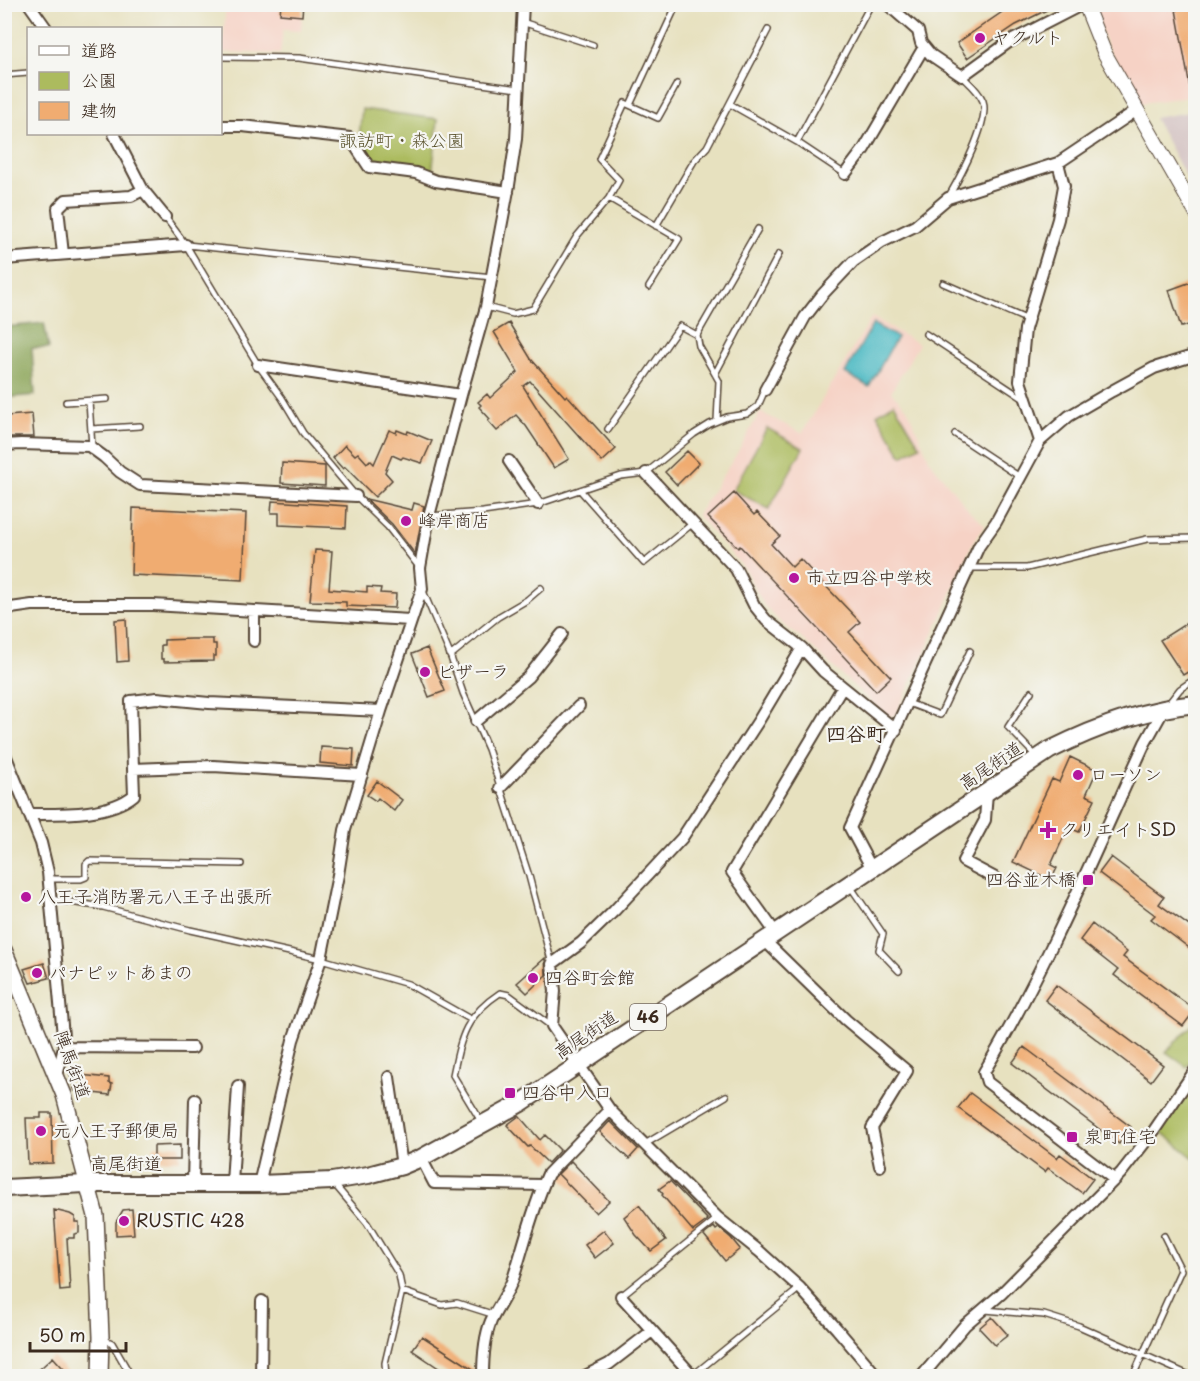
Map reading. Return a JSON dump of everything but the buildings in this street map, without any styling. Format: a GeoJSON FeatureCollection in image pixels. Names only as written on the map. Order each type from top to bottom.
{"type":"FeatureCollection","features":[{"type":"Feature","properties":{"kind":"main road","name":"高尾街道"},"geometry":{"type":"LineString","coordinates":[[4,1188],[86,1184],[259,1184],[332,1181],[402,1166],[483,1125],[521,1102],[1038,758],[1087,732],[1126,718],[1196,704]]}},
{"type":"Feature","properties":{"kind":"main road","name":"陣馬街道"},"geometry":{"type":"LineString","coordinates":[[4,950],[9,974],[57,1076],[96,1216],[101,1337],[100,1377]]}},
{"type":"Feature","properties":{"kind":"street"},"geometry":{"type":"LineString","coordinates":[[29,4],[44,27]]}},
{"type":"Feature","properties":{"kind":"street"},"geometry":{"type":"LineString","coordinates":[[259,1184],[293,1040],[321,958],[345,830],[410,620],[422,589],[420,568],[429,516],[486,307],[516,139],[523,4]]}},
{"type":"Feature","properties":{"kind":"street"},"geometry":{"type":"LineString","coordinates":[[887,4],[918,31],[921,43],[931,55],[962,76],[1009,42],[1084,4],[1105,54],[1196,213]]}},
{"type":"Feature","properties":{"kind":"street"},"geometry":{"type":"LineString","coordinates":[[845,174],[864,149],[924,47]]}},
{"type":"Feature","properties":{"kind":"street"},"geometry":{"type":"LineString","coordinates":[[765,390],[805,317],[839,276],[854,262],[882,242],[915,226],[948,198],[1058,163],[1137,110]]}},
{"type":"Feature","properties":{"kind":"street"},"geometry":{"type":"LineString","coordinates":[[222,126],[242,126],[350,138],[369,167],[416,173],[436,181],[508,192]]}},
{"type":"Feature","properties":{"kind":"street"},"geometry":{"type":"LineString","coordinates":[[115,135],[143,190],[165,217]]}},
{"type":"Feature","properties":{"kind":"street"},"geometry":{"type":"LineString","coordinates":[[1040,441],[1020,381],[1025,328],[1058,219],[1064,186],[1058,163]]}},
{"type":"Feature","properties":{"kind":"street"},"geometry":{"type":"LineString","coordinates":[[63,254],[58,208],[60,203],[66,200],[131,196],[143,190]]}},
{"type":"Feature","properties":{"kind":"street"},"geometry":{"type":"LineString","coordinates":[[4,259],[186,245]]}},
{"type":"Feature","properties":{"kind":"street"},"geometry":{"type":"LineString","coordinates":[[872,869],[850,828],[979,546],[996,522],[1040,441],[1069,416],[1112,391],[1154,368],[1196,355]]}},
{"type":"Feature","properties":{"kind":"street"},"geometry":{"type":"LineString","coordinates":[[258,365],[461,395]]}},
{"type":"Feature","properties":{"kind":"street"},"geometry":{"type":"LineString","coordinates":[[4,445],[89,446],[120,472],[140,485],[356,496]]}},
{"type":"Feature","properties":{"kind":"street"},"geometry":{"type":"LineString","coordinates":[[509,461],[538,504]]}},
{"type":"Feature","properties":{"kind":"street"},"geometry":{"type":"LineString","coordinates":[[646,473],[736,569],[754,605],[766,620],[802,648],[842,688],[896,730]]}},
{"type":"Feature","properties":{"kind":"street"},"geometry":{"type":"LineString","coordinates":[[4,609],[32,605],[153,605],[410,620]]}},
{"type":"Feature","properties":{"kind":"street"},"geometry":{"type":"LineString","coordinates":[[254,642],[255,611]]}},
{"type":"Feature","properties":{"kind":"street"},"geometry":{"type":"LineString","coordinates":[[476,721],[528,677],[562,634]]}},
{"type":"Feature","properties":{"kind":"street"},"geometry":{"type":"LineString","coordinates":[[802,648],[759,720],[682,838],[598,927],[581,943],[552,964],[555,992],[552,1026],[610,1110],[718,1218],[800,1288],[877,1377]]}},
{"type":"Feature","properties":{"kind":"street"},"geometry":{"type":"LineString","coordinates":[[842,688],[732,872],[770,936],[846,1020],[907,1071],[872,1128],[880,1166]]}},
{"type":"Feature","properties":{"kind":"street"},"geometry":{"type":"LineString","coordinates":[[29,814],[75,814],[124,803],[134,795],[131,701],[157,698],[209,703],[381,711]]}},
{"type":"Feature","properties":{"kind":"street"},"geometry":{"type":"LineString","coordinates":[[500,788],[579,706]]}},
{"type":"Feature","properties":{"kind":"street"},"geometry":{"type":"LineString","coordinates":[[1114,1180],[987,1082],[984,1072],[1015,1021],[1042,967],[1145,743],[1164,709]]}},
{"type":"Feature","properties":{"kind":"street"},"geometry":{"type":"LineString","coordinates":[[4,752],[41,843],[50,879],[64,1047],[57,1076]]}},
{"type":"Feature","properties":{"kind":"street"},"geometry":{"type":"LineString","coordinates":[[133,769],[213,766],[362,775]]}},
{"type":"Feature","properties":{"kind":"street"},"geometry":{"type":"LineString","coordinates":[[987,792],[984,820],[963,861],[997,879]]}},
{"type":"Feature","properties":{"kind":"street"},"geometry":{"type":"LineString","coordinates":[[64,1047],[193,1048]]}},
{"type":"Feature","properties":{"kind":"street"},"geometry":{"type":"LineString","coordinates":[[922,1377],[965,1325],[983,1310],[1114,1180],[1153,1132],[1196,1069]]}},
{"type":"Feature","properties":{"kind":"street"},"geometry":{"type":"LineString","coordinates":[[389,1077],[402,1166]]}},
{"type":"Feature","properties":{"kind":"street"},"geometry":{"type":"LineString","coordinates":[[232,1183],[238,1086]]}},
{"type":"Feature","properties":{"kind":"street"},"geometry":{"type":"LineString","coordinates":[[194,1183],[195,1100]]}},
{"type":"Feature","properties":{"kind":"street"},"geometry":{"type":"LineString","coordinates":[[483,1377],[483,1355],[491,1322],[513,1278],[526,1233],[548,1174],[610,1110]]}},
{"type":"Feature","properties":{"kind":"street"},"geometry":{"type":"LineString","coordinates":[[421,1158],[434,1183],[543,1185]]}},
{"type":"Feature","properties":{"kind":"street"},"geometry":{"type":"LineString","coordinates":[[621,1296],[692,1376]]}},
{"type":"Feature","properties":{"kind":"street"},"geometry":{"type":"LineString","coordinates":[[261,1377],[262,1301]]}},
{"type":"Feature","properties":{"kind":"street"},"geometry":{"type":"LineString","coordinates":[[585,1377],[609,1364],[652,1331]]}},
{"type":"Feature","properties":{"kind":"lane"},"geometry":{"type":"LineString","coordinates":[[630,105],[677,4]]}},
{"type":"Feature","properties":{"kind":"lane"},"geometry":{"type":"LineString","coordinates":[[797,142],[872,4]]}},
{"type":"Feature","properties":{"kind":"lane"},"geometry":{"type":"LineString","coordinates":[[522,22],[593,45]]}},
{"type":"Feature","properties":{"kind":"lane"},"geometry":{"type":"LineString","coordinates":[[656,226],[694,161],[707,147],[768,30]]}},
{"type":"Feature","properties":{"kind":"lane"},"geometry":{"type":"LineString","coordinates":[[222,57],[299,58],[519,89]]}},
{"type":"Feature","properties":{"kind":"lane"},"geometry":{"type":"LineString","coordinates":[[4,75],[27,73]]}},
{"type":"Feature","properties":{"kind":"lane"},"geometry":{"type":"LineString","coordinates":[[948,198],[972,150],[985,113],[979,94],[962,76]]}},
{"type":"Feature","properties":{"kind":"lane"},"geometry":{"type":"LineString","coordinates":[[486,307],[513,314],[533,309],[577,236],[609,198],[619,180],[599,159],[625,103],[658,118],[677,84]]}},
{"type":"Feature","properties":{"kind":"lane"},"geometry":{"type":"LineString","coordinates":[[730,104],[797,142],[845,174]]}},
{"type":"Feature","properties":{"kind":"lane"},"geometry":{"type":"LineString","coordinates":[[609,198],[679,239],[649,286]]}},
{"type":"Feature","properties":{"kind":"lane"},"geometry":{"type":"LineString","coordinates":[[165,217],[186,245],[258,365],[282,398],[303,433],[356,496],[388,527],[420,568]]}},
{"type":"Feature","properties":{"kind":"lane"},"geometry":{"type":"LineString","coordinates":[[717,422],[719,381],[699,346],[697,335],[758,229]]}},
{"type":"Feature","properties":{"kind":"lane"},"geometry":{"type":"LineString","coordinates":[[186,245],[492,277]]}},
{"type":"Feature","properties":{"kind":"lane"},"geometry":{"type":"LineString","coordinates":[[715,374],[779,254]]}},
{"type":"Feature","properties":{"kind":"lane"},"geometry":{"type":"LineString","coordinates":[[943,283],[1028,320]]}},
{"type":"Feature","properties":{"kind":"lane"},"geometry":{"type":"LineString","coordinates":[[608,429],[680,326],[697,335]]}},
{"type":"Feature","properties":{"kind":"lane"},"geometry":{"type":"LineString","coordinates":[[926,334],[1027,401]]}},
{"type":"Feature","properties":{"kind":"lane"},"geometry":{"type":"LineString","coordinates":[[429,516],[483,512],[538,504],[621,476],[646,473],[694,434],[727,417],[747,414],[758,406],[765,390]]}},
{"type":"Feature","properties":{"kind":"lane"},"geometry":{"type":"LineString","coordinates":[[66,402],[107,399]]}},
{"type":"Feature","properties":{"kind":"lane"},"geometry":{"type":"LineString","coordinates":[[89,400],[93,448]]}},
{"type":"Feature","properties":{"kind":"lane"},"geometry":{"type":"LineString","coordinates":[[91,429],[140,426]]}},
{"type":"Feature","properties":{"kind":"lane"},"geometry":{"type":"LineString","coordinates":[[955,434],[1020,477]]}},
{"type":"Feature","properties":{"kind":"lane"},"geometry":{"type":"LineString","coordinates":[[580,489],[644,563],[692,524]]}},
{"type":"Feature","properties":{"kind":"lane"},"geometry":{"type":"LineString","coordinates":[[970,568],[1027,568],[1147,539],[1196,538]]}},
{"type":"Feature","properties":{"kind":"lane"},"geometry":{"type":"LineString","coordinates":[[450,656],[498,617],[527,600],[541,588]]}},
{"type":"Feature","properties":{"kind":"lane"},"geometry":{"type":"LineString","coordinates":[[422,589],[488,749],[530,876],[552,964]]}},
{"type":"Feature","properties":{"kind":"lane"},"geometry":{"type":"LineString","coordinates":[[908,703],[940,715],[970,651]]}},
{"type":"Feature","properties":{"kind":"lane"},"geometry":{"type":"LineString","coordinates":[[1164,709],[1180,690],[1196,678]]}},
{"type":"Feature","properties":{"kind":"lane"},"geometry":{"type":"LineString","coordinates":[[1031,692],[1008,727],[1038,758]]}},
{"type":"Feature","properties":{"kind":"lane"},"geometry":{"type":"LineString","coordinates":[[50,879],[86,877],[88,861],[242,864]]}},
{"type":"Feature","properties":{"kind":"lane"},"geometry":{"type":"LineString","coordinates":[[849,884],[883,934],[879,950],[899,970]]}},
{"type":"Feature","properties":{"kind":"lane"},"geometry":{"type":"LineString","coordinates":[[51,899],[103,907],[190,930],[321,958],[408,984],[470,1019]]}},
{"type":"Feature","properties":{"kind":"lane"},"geometry":{"type":"LineString","coordinates":[[483,1125],[453,1075],[470,1019],[500,993],[508,995],[552,1026]]}},
{"type":"Feature","properties":{"kind":"lane"},"geometry":{"type":"LineString","coordinates":[[645,1144],[726,1096]]}},
{"type":"Feature","properties":{"kind":"lane"},"geometry":{"type":"LineString","coordinates":[[332,1181],[367,1223],[399,1275],[402,1291],[385,1363],[386,1377]]}},
{"type":"Feature","properties":{"kind":"lane"},"geometry":{"type":"LineString","coordinates":[[621,1296],[718,1218]]}},
{"type":"Feature","properties":{"kind":"lane"},"geometry":{"type":"LineString","coordinates":[[1132,1377],[1181,1270],[1164,1236]]}},
{"type":"Feature","properties":{"kind":"lane"},"geometry":{"type":"LineString","coordinates":[[692,1376],[800,1288]]}},
{"type":"Feature","properties":{"kind":"lane"},"geometry":{"type":"LineString","coordinates":[[402,1291],[442,1305],[457,1303],[495,1315]]}},
{"type":"Feature","properties":{"kind":"lane"},"geometry":{"type":"LineString","coordinates":[[983,1310],[1044,1315],[1079,1326],[1191,1377]]}},
{"type":"Feature","properties":{"kind":"lane"},"geometry":{"type":"LineString","coordinates":[[101,1337],[112,1342],[131,1377]]}},
{"type":"Feature","properties":{"kind":"shaded area"},"geometry":{"type":"Polygon","coordinates":[[[226,5],[303,5],[301,31],[283,30],[280,54],[222,52],[226,5]]]}},
{"type":"Feature","properties":{"kind":"shaded area"},"geometry":{"type":"Polygon","coordinates":[[[1093,5],[1195,5],[1195,96],[1141,103],[1106,44],[1093,5]]]}},
{"type":"Feature","properties":{"kind":"shaded area"},"geometry":{"type":"Polygon","coordinates":[[[1196,111],[1195,193],[1154,118],[1196,111]]]}},
{"type":"Feature","properties":{"kind":"shaded area"},"geometry":{"type":"Polygon","coordinates":[[[872,317],[919,344],[891,392],[907,408],[930,461],[970,512],[985,525],[973,542],[896,715],[888,717],[801,638],[781,623],[764,605],[744,568],[697,515],[736,455],[760,412],[802,433],[872,317]]]}},
{"type":"Feature","properties":{"kind":"green space","name":"諏訪町・森公園"},"geometry":{"type":"Polygon","coordinates":[[[362,109],[438,119],[432,175],[377,164],[359,137],[362,109]]]}},
{"type":"Feature","properties":{"kind":"green space"},"geometry":{"type":"Polygon","coordinates":[[[44,323],[49,348],[32,348],[35,395],[5,398],[5,327],[44,323]]]}},
{"type":"Feature","properties":{"kind":"green space"},"geometry":{"type":"Polygon","coordinates":[[[894,403],[920,446],[902,456],[877,414],[894,403]]]}},
{"type":"Feature","properties":{"kind":"green space"},"geometry":{"type":"Polygon","coordinates":[[[767,428],[803,448],[769,509],[733,490],[767,428]]]}},
{"type":"Feature","properties":{"kind":"green space"},"geometry":{"type":"Polygon","coordinates":[[[1195,1022],[1195,1052],[1187,1067],[1166,1052],[1195,1022]]]}},
{"type":"Feature","properties":{"kind":"green space"},"geometry":{"type":"Polygon","coordinates":[[[1195,1082],[1195,1159],[1160,1131],[1195,1082]]]}},
{"type":"Feature","properties":{"kind":"water"},"geometry":{"type":"Polygon","coordinates":[[[873,324],[897,337],[869,387],[845,373],[873,324]]]}},
{"type":"Feature","properties":{"kind":"place","name":"ヤクルト"},"geometry":{"type":"Point","coordinates":[980,38]}},
{"type":"Feature","properties":{"kind":"place","name":"峰岸商店"},"geometry":{"type":"Point","coordinates":[406,521]}},
{"type":"Feature","properties":{"kind":"place","name":"市立四谷中学校"},"geometry":{"type":"Point","coordinates":[794,578]}},
{"type":"Feature","properties":{"kind":"place","name":"ピザーラ"},"geometry":{"type":"Point","coordinates":[425,672]}},
{"type":"Feature","properties":{"kind":"place","name":"ローソン"},"geometry":{"type":"Point","coordinates":[1078,775]}},
{"type":"Feature","properties":{"kind":"place","name":"クリエイトSD"},"geometry":{"type":"Point","coordinates":[1048,830]}},
{"type":"Feature","properties":{"kind":"place","name":"四谷並木橋"},"geometry":{"type":"Point","coordinates":[1088,880]}},
{"type":"Feature","properties":{"kind":"place","name":"八王子消防署元八王子出張所"},"geometry":{"type":"Point","coordinates":[26,897]}},
{"type":"Feature","properties":{"kind":"place","name":"パナピットあまの"},"geometry":{"type":"Point","coordinates":[37,973]}},
{"type":"Feature","properties":{"kind":"place","name":"四谷町会館"},"geometry":{"type":"Point","coordinates":[533,978]}},
{"type":"Feature","properties":{"kind":"place","name":"四谷中入口"},"geometry":{"type":"Point","coordinates":[510,1093]}},
{"type":"Feature","properties":{"kind":"place","name":"元八王子郵便局"},"geometry":{"type":"Point","coordinates":[41,1131]}},
{"type":"Feature","properties":{"kind":"place","name":"泉町住宅"},"geometry":{"type":"Point","coordinates":[1072,1137]}},
{"type":"Feature","properties":{"kind":"place","name":"RUSTIC 428"},"geometry":{"type":"Point","coordinates":[124,1221]}},
{"type":"Feature","properties":{"kind":"district","name":"四谷町"},"geometry":{"type":"Point","coordinates":[856,734]}}]}
